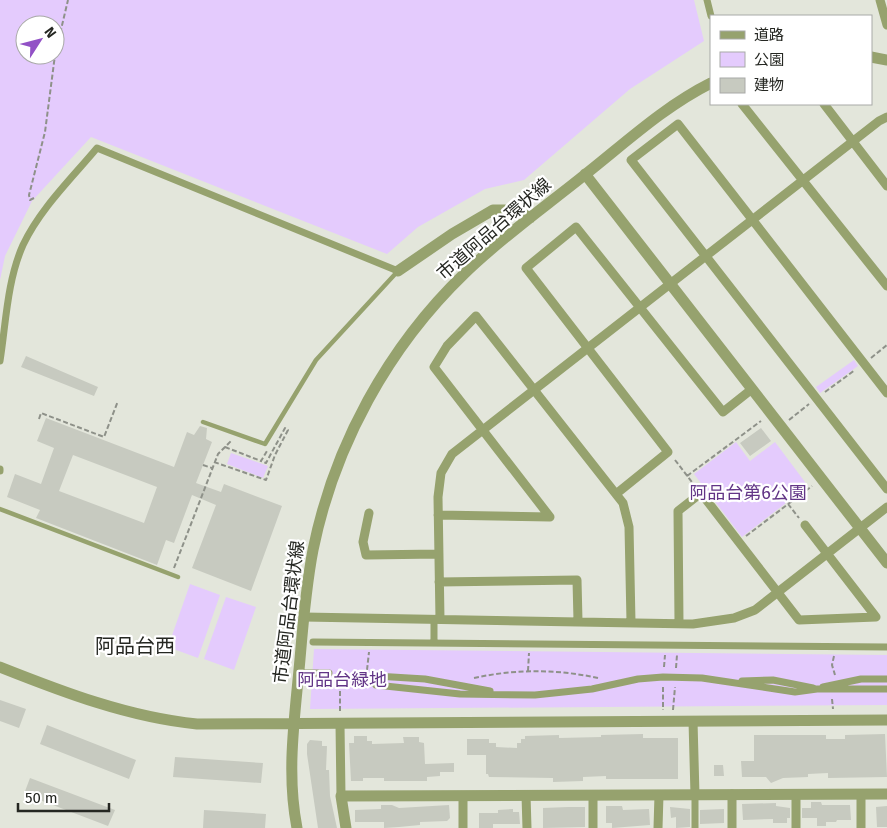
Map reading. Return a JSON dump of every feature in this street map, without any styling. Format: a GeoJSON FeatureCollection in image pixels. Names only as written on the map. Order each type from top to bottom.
{"type":"FeatureCollection","features":[{"type":"Feature","properties":{"kind":"street"},"geometry":{"type":"LineString","coordinates":[[707,0],[711,15]]}},
{"type":"Feature","properties":{"kind":"street"},"geometry":{"type":"LineString","coordinates":[[880,0],[887,25]]}},
{"type":"Feature","properties":{"kind":"street"},"geometry":{"type":"LineString","coordinates":[[872,57],[887,60]]}},
{"type":"Feature","properties":{"kind":"street","name":"市道阿品台環状線"},"geometry":{"type":"LineString","coordinates":[[297,828],[292,788],[294,724],[298,673],[313,549],[330,490],[345,448],[377,385],[396,355],[440,299],[491,250],[678,102],[710,84]]}},
{"type":"Feature","properties":{"kind":"street"},"geometry":{"type":"LineString","coordinates":[[743,105],[887,286]]}},
{"type":"Feature","properties":{"kind":"street"},"geometry":{"type":"LineString","coordinates":[[825,105],[887,186]]}},
{"type":"Feature","properties":{"kind":"street"},"geometry":{"type":"LineString","coordinates":[[434,643],[439,582],[438,515],[440,473],[452,454],[853,141],[887,117]]}},
{"type":"Feature","properties":{"kind":"street"},"geometry":{"type":"LineString","coordinates":[[887,393],[678,124],[631,160],[887,489]]}},
{"type":"Feature","properties":{"kind":"street"},"geometry":{"type":"LineString","coordinates":[[0,361],[10,289],[23,245],[47,206],[97,148],[398,271],[452,234],[493,210],[516,210],[530,218]]}},
{"type":"Feature","properties":{"kind":"street"},"geometry":{"type":"LineString","coordinates":[[585,174],[887,563]]}},
{"type":"Feature","properties":{"kind":"street"},"geometry":{"type":"LineString","coordinates":[[616,494],[668,452],[526,268],[576,227],[723,412],[752,389]]}},
{"type":"Feature","properties":{"kind":"street"},"geometry":{"type":"LineString","coordinates":[[438,515],[550,517],[434,366],[447,346],[476,316],[623,503],[629,527],[631,622]]}},
{"type":"Feature","properties":{"kind":"street"},"geometry":{"type":"LineString","coordinates":[[679,623],[678,511],[701,493],[799,620],[876,617],[805,525]]}},
{"type":"Feature","properties":{"kind":"street"},"geometry":{"type":"LineString","coordinates":[[304,618],[679,623],[734,618],[755,610],[887,507]]}},
{"type":"Feature","properties":{"kind":"street"},"geometry":{"type":"LineString","coordinates":[[369,514],[363,542],[366,555],[439,554]]}},
{"type":"Feature","properties":{"kind":"street"},"geometry":{"type":"LineString","coordinates":[[439,582],[577,580],[578,621]]}},
{"type":"Feature","properties":{"kind":"street"},"geometry":{"type":"LineString","coordinates":[[313,642],[887,647]]}},
{"type":"Feature","properties":{"kind":"street"},"geometry":{"type":"LineString","coordinates":[[0,667],[62,691],[149,717],[196,724],[294,724],[340,719],[887,720]]}},
{"type":"Feature","properties":{"kind":"street"},"geometry":{"type":"LineString","coordinates":[[298,673],[329,673]]}},
{"type":"Feature","properties":{"kind":"street"},"geometry":{"type":"LineString","coordinates":[[376,676],[425,679],[514,695]]}},
{"type":"Feature","properties":{"kind":"street"},"geometry":{"type":"LineString","coordinates":[[376,685],[460,694],[514,695],[592,689],[616,683],[663,677],[702,678],[795,692],[817,689],[887,690]]}},
{"type":"Feature","properties":{"kind":"street"},"geometry":{"type":"LineString","coordinates":[[817,689],[838,682],[887,679]]}},
{"type":"Feature","properties":{"kind":"street"},"geometry":{"type":"LineString","coordinates":[[340,719],[341,796],[346,828]]}},
{"type":"Feature","properties":{"kind":"street"},"geometry":{"type":"LineString","coordinates":[[693,721],[695,828]]}},
{"type":"Feature","properties":{"kind":"street"},"geometry":{"type":"LineString","coordinates":[[732,794],[732,828]]}},
{"type":"Feature","properties":{"kind":"street"},"geometry":{"type":"LineString","coordinates":[[796,794],[796,828]]}},
{"type":"Feature","properties":{"kind":"street"},"geometry":{"type":"LineString","coordinates":[[861,794],[861,828]]}},
{"type":"Feature","properties":{"kind":"street"},"geometry":{"type":"LineString","coordinates":[[341,796],[887,794]]}},
{"type":"Feature","properties":{"kind":"street"},"geometry":{"type":"LineString","coordinates":[[526,795],[527,828]]}},
{"type":"Feature","properties":{"kind":"street"},"geometry":{"type":"LineString","coordinates":[[593,795],[593,828]]}},
{"type":"Feature","properties":{"kind":"street"},"geometry":{"type":"LineString","coordinates":[[658,828],[659,795]]}},
{"type":"Feature","properties":{"kind":"street"},"geometry":{"type":"LineString","coordinates":[[462,828],[463,796]]}},
{"type":"Feature","properties":{"kind":"lane"},"geometry":{"type":"LineString","coordinates":[[203,422],[265,444],[316,360],[398,271]]}},
{"type":"Feature","properties":{"kind":"lane"},"geometry":{"type":"LineString","coordinates":[[0,509],[178,577]]}},
{"type":"Feature","properties":{"kind":"path"},"geometry":{"type":"LineString","coordinates":[[64,15],[68,0]]}},
{"type":"Feature","properties":{"kind":"path"},"geometry":{"type":"LineString","coordinates":[[34,198],[30,200],[29,195],[45,132],[54,65]]}},
{"type":"Feature","properties":{"kind":"path"},"geometry":{"type":"LineString","coordinates":[[835,385],[887,346]]}},
{"type":"Feature","properties":{"kind":"path"},"geometry":{"type":"LineString","coordinates":[[39,419],[41,413],[104,437],[118,401]]}},
{"type":"Feature","properties":{"kind":"path"},"geometry":{"type":"LineString","coordinates":[[687,476],[771,413]]}},
{"type":"Feature","properties":{"kind":"path"},"geometry":{"type":"LineString","coordinates":[[214,462],[266,480],[274,455],[288,430],[285,428],[266,463],[261,461]]}},
{"type":"Feature","properties":{"kind":"path"},"geometry":{"type":"LineString","coordinates":[[171,575],[214,462],[218,454],[225,447]]}},
{"type":"Feature","properties":{"kind":"path"},"geometry":{"type":"LineString","coordinates":[[668,452],[701,493]]}},
{"type":"Feature","properties":{"kind":"path"},"geometry":{"type":"LineString","coordinates":[[203,465],[212,468]]}},
{"type":"Feature","properties":{"kind":"path"},"geometry":{"type":"LineString","coordinates":[[738,542],[822,478]]}},
{"type":"Feature","properties":{"kind":"path"},"geometry":{"type":"LineString","coordinates":[[788,504],[805,525]]}},
{"type":"Feature","properties":{"kind":"path"},"geometry":{"type":"LineString","coordinates":[[835,646],[832,665],[838,682]]}},
{"type":"Feature","properties":{"kind":"path"},"geometry":{"type":"LineString","coordinates":[[366,670],[369,650]]}},
{"type":"Feature","properties":{"kind":"path"},"geometry":{"type":"LineString","coordinates":[[528,671],[529,652]]}},
{"type":"Feature","properties":{"kind":"path"},"geometry":{"type":"LineString","coordinates":[[448,683],[493,674],[528,671],[569,672],[616,683]]}},
{"type":"Feature","properties":{"kind":"path"},"geometry":{"type":"LineString","coordinates":[[340,691],[340,719]]}},
{"type":"Feature","properties":{"kind":"green space"},"geometry":{"type":"Polygon","coordinates":[[[0,0],[694,0],[704,41],[630,89],[524,180],[485,189],[418,227],[387,254],[91,137],[32,201],[5,256],[0,280],[0,0]]]}},
{"type":"Feature","properties":{"kind":"green space"},"geometry":{"type":"Polygon","coordinates":[[[854,360],[858,366],[820,393],[816,387],[854,360]]]}},
{"type":"Feature","properties":{"kind":"green space","name":"阿品台第6公園"},"geometry":{"type":"Polygon","coordinates":[[[736,442],[750,461],[775,442],[808,486],[742,537],[694,474],[736,442]]]}},
{"type":"Feature","properties":{"kind":"green space"},"geometry":{"type":"Polygon","coordinates":[[[231,453],[268,466],[263,478],[227,464],[231,453]]]}},
{"type":"Feature","properties":{"kind":"green space"},"geometry":{"type":"Polygon","coordinates":[[[190,584],[220,595],[198,658],[168,647],[190,584]]]}},
{"type":"Feature","properties":{"kind":"green space"},"geometry":{"type":"Polygon","coordinates":[[[226,597],[256,607],[234,670],[204,659],[226,597]]]}},
{"type":"Feature","properties":{"kind":"green space","name":"阿品台緑地"},"geometry":{"type":"Polygon","coordinates":[[[314,649],[887,655],[887,705],[310,709],[314,649]]]}},
{"type":"Feature","properties":{"kind":"building"},"geometry":{"type":"Polygon","coordinates":[[[26,356],[98,387],[94,396],[21,367],[26,356]]]}},
{"type":"Feature","properties":{"kind":"building"},"geometry":{"type":"Polygon","coordinates":[[[46,418],[174,467],[187,432],[194,435],[200,426],[207,428],[206,439],[212,442],[196,483],[221,492],[224,484],[282,506],[251,591],[192,568],[216,505],[192,495],[174,543],[166,540],[157,565],[36,518],[40,510],[7,497],[15,474],[41,484],[54,448],[37,441],[46,418]],[[73,455],[59,491],[144,523],[157,487],[73,455]]]}},
{"type":"Feature","properties":{"kind":"building"},"geometry":{"type":"Polygon","coordinates":[[[761,428],[771,441],[750,456],[740,443],[761,428]]]}},
{"type":"Feature","properties":{"kind":"building"},"geometry":{"type":"Polygon","coordinates":[[[0,700],[26,709],[19,728],[0,721],[0,700]]]}},
{"type":"Feature","properties":{"kind":"building"},"geometry":{"type":"Polygon","coordinates":[[[47,725],[136,760],[129,779],[40,744],[47,725]]]}},
{"type":"Feature","properties":{"kind":"building"},"geometry":{"type":"Polygon","coordinates":[[[643,734],[643,738],[678,738],[678,779],[606,779],[606,776],[583,777],[583,781],[553,782],[553,778],[489,777],[486,774],[486,755],[467,755],[467,739],[489,739],[489,743],[496,743],[496,747],[517,748],[517,743],[521,743],[521,739],[525,739],[525,736],[559,735],[559,738],[643,734]]]}},
{"type":"Feature","properties":{"kind":"building"},"geometry":{"type":"Polygon","coordinates":[[[885,734],[887,777],[828,778],[828,773],[808,774],[808,777],[783,778],[771,783],[766,777],[742,777],[741,761],[754,761],[754,735],[826,735],[826,739],[845,739],[845,735],[885,734]]]}},
{"type":"Feature","properties":{"kind":"building"},"geometry":{"type":"Polygon","coordinates":[[[354,736],[367,736],[367,741],[372,741],[372,744],[404,743],[403,737],[419,737],[419,742],[424,743],[425,764],[454,763],[454,772],[440,772],[440,776],[427,777],[427,781],[384,781],[384,778],[363,778],[363,781],[351,781],[349,743],[354,743],[354,736]]]}},
{"type":"Feature","properties":{"kind":"building"},"geometry":{"type":"Polygon","coordinates":[[[310,740],[322,741],[322,746],[327,746],[326,770],[329,770],[330,796],[337,828],[318,828],[307,754],[307,744],[310,740]]]}},
{"type":"Feature","properties":{"kind":"building"},"geometry":{"type":"Polygon","coordinates":[[[175,757],[263,763],[261,783],[173,777],[175,757]]]}},
{"type":"Feature","properties":{"kind":"building"},"geometry":{"type":"Polygon","coordinates":[[[714,765],[723,765],[724,776],[714,776],[714,765]]]}},
{"type":"Feature","properties":{"kind":"building"},"geometry":{"type":"Polygon","coordinates":[[[30,778],[115,810],[108,826],[24,794],[30,778]]]}},
{"type":"Feature","properties":{"kind":"building"},"geometry":{"type":"Polygon","coordinates":[[[811,802],[821,802],[822,805],[850,805],[851,820],[837,820],[836,822],[826,822],[826,826],[817,826],[817,818],[802,818],[802,808],[811,808],[811,802]]]}},
{"type":"Feature","properties":{"kind":"building"},"geometry":{"type":"Polygon","coordinates":[[[776,803],[776,806],[790,808],[790,818],[787,818],[787,823],[773,823],[773,819],[743,820],[742,804],[776,803]]]}},
{"type":"Feature","properties":{"kind":"building"},"geometry":{"type":"Polygon","coordinates":[[[381,805],[392,805],[399,808],[449,805],[450,818],[447,821],[420,822],[420,825],[384,828],[384,822],[355,822],[355,810],[381,809],[381,805]]]}},
{"type":"Feature","properties":{"kind":"building"},"geometry":{"type":"Polygon","coordinates":[[[606,806],[622,806],[623,810],[649,809],[650,825],[612,828],[612,823],[606,823],[606,806]]]}},
{"type":"Feature","properties":{"kind":"building"},"geometry":{"type":"Polygon","coordinates":[[[887,806],[887,827],[877,827],[876,807],[887,806]]]}},
{"type":"Feature","properties":{"kind":"building"},"geometry":{"type":"Polygon","coordinates":[[[585,807],[585,827],[543,828],[543,808],[585,807]]]}},
{"type":"Feature","properties":{"kind":"building"},"geometry":{"type":"Polygon","coordinates":[[[670,807],[690,809],[690,827],[676,828],[676,817],[671,818],[670,807]]]}},
{"type":"Feature","properties":{"kind":"building"},"geometry":{"type":"Polygon","coordinates":[[[513,809],[513,812],[519,812],[520,824],[493,824],[493,828],[479,828],[479,813],[498,813],[498,810],[513,809]]]}},
{"type":"Feature","properties":{"kind":"building"},"geometry":{"type":"Polygon","coordinates":[[[724,809],[724,823],[700,824],[700,810],[724,809]]]}},
{"type":"Feature","properties":{"kind":"building"},"geometry":{"type":"Polygon","coordinates":[[[204,810],[266,814],[265,828],[203,828],[204,810]]]}},
{"type":"Feature","properties":{"kind":"district","name":"阿品台西"},"geometry":{"type":"Point","coordinates":[135,646]}}]}
